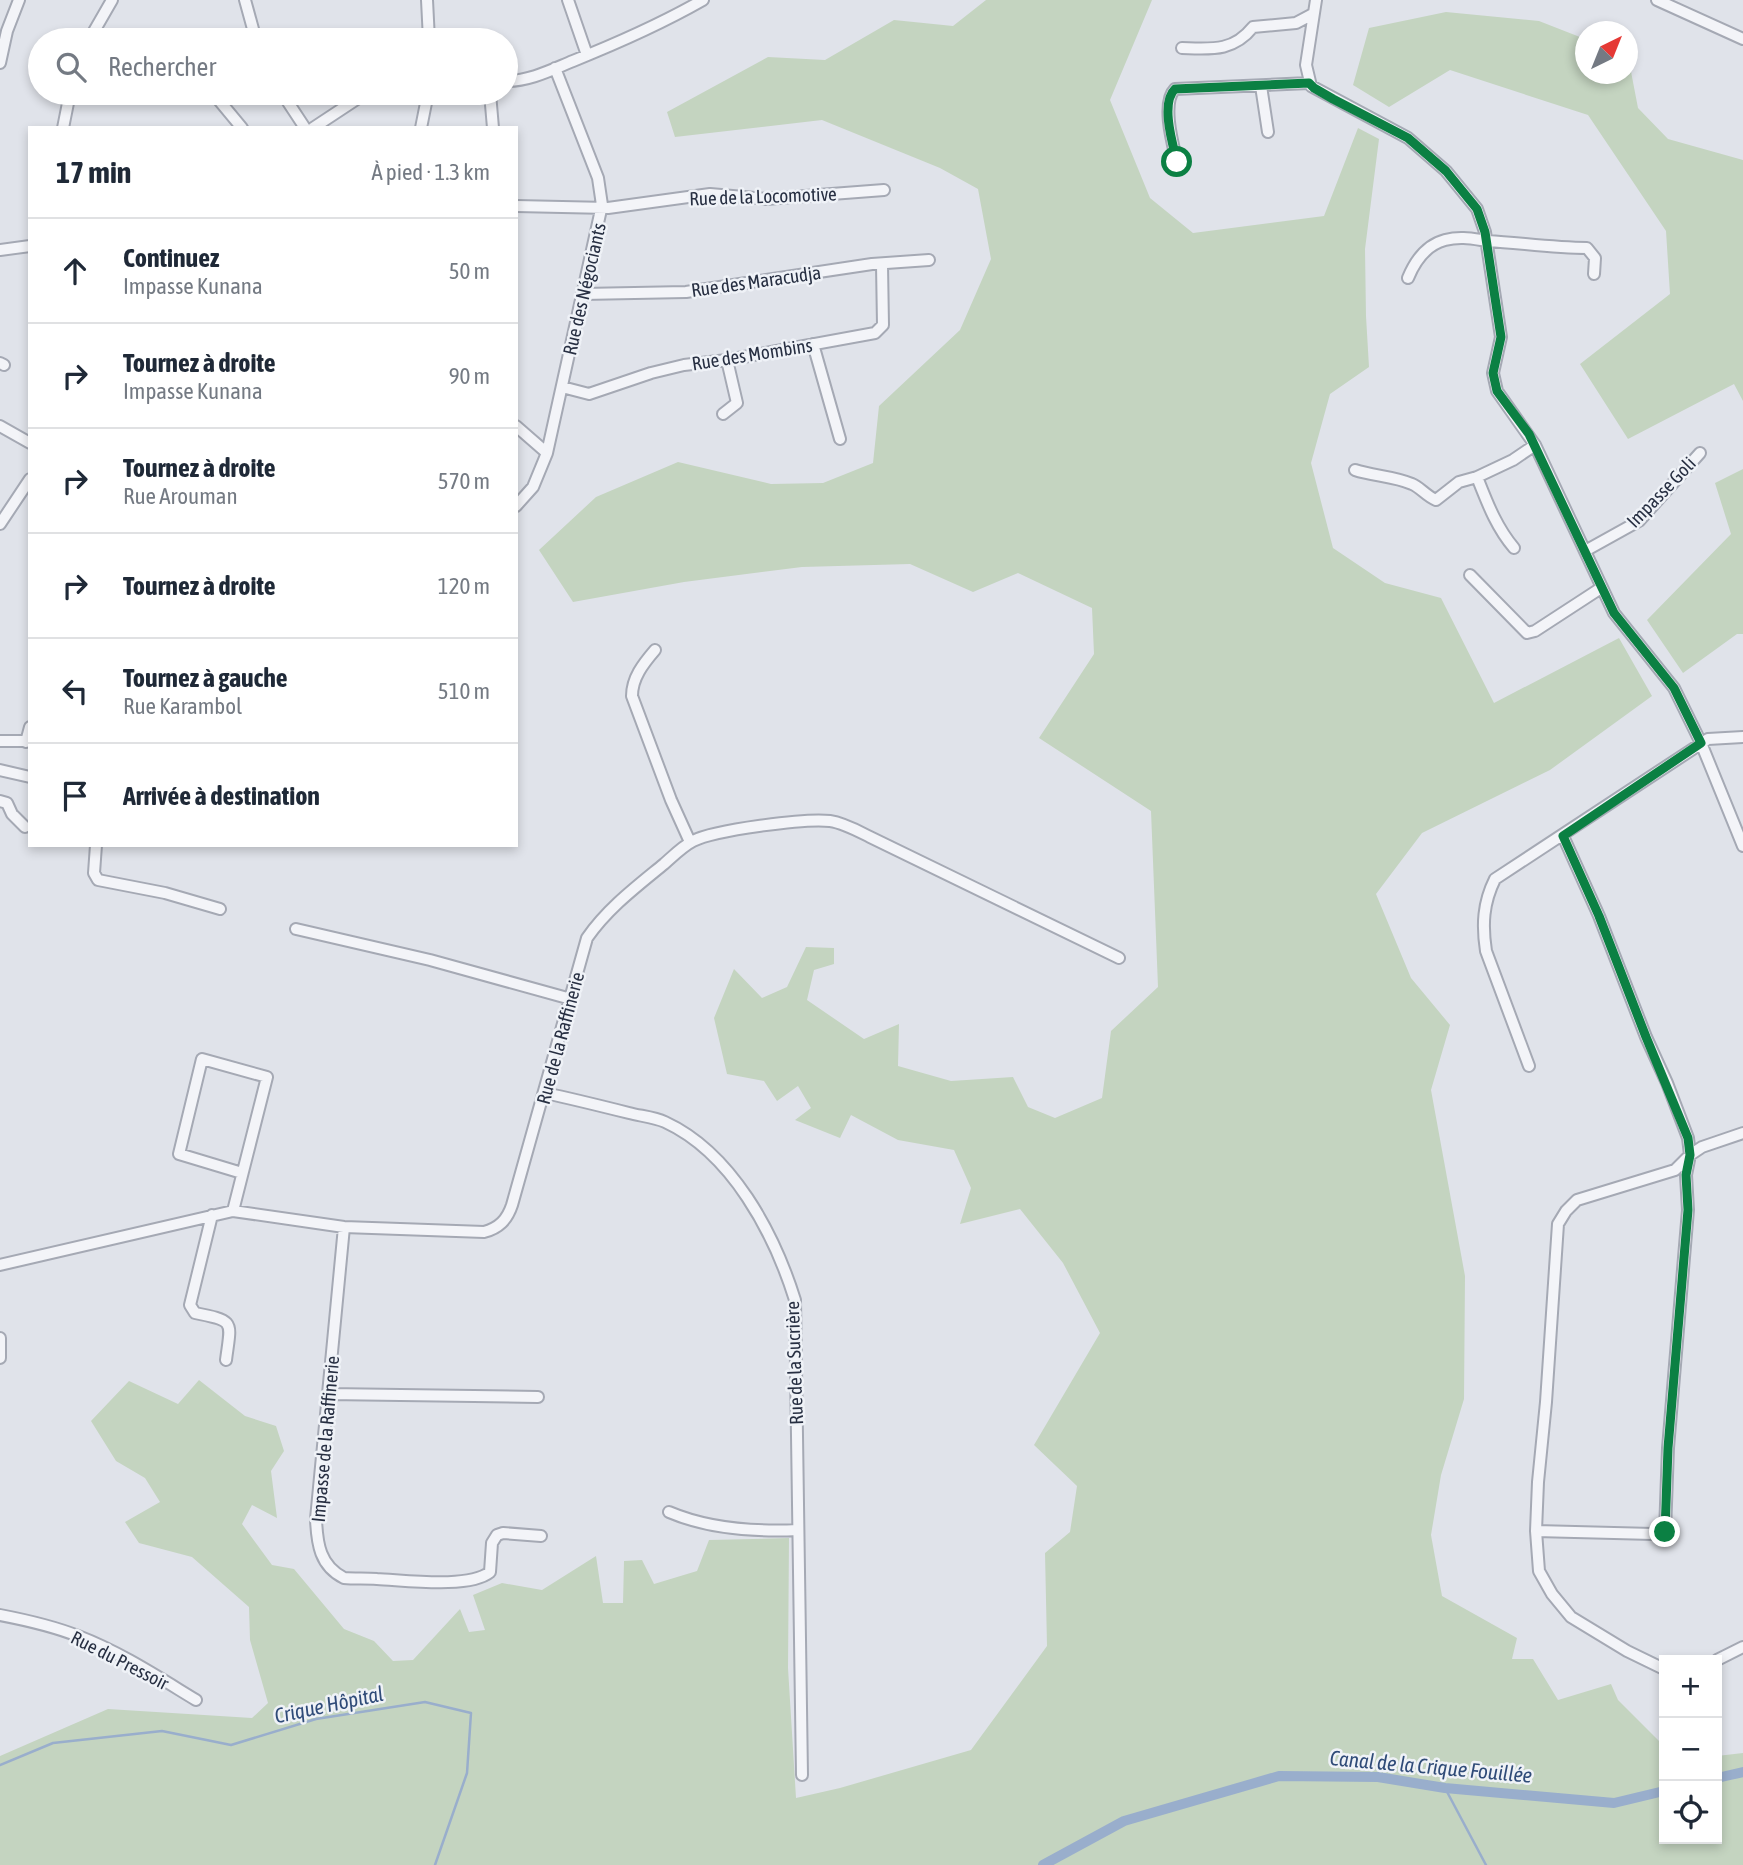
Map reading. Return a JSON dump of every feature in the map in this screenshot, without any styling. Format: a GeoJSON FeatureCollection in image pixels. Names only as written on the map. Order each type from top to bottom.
{"type":"FeatureCollection","features":[{"type":"Feature","properties":{"kind":"street"},"geometry":{"type":"LineString","coordinates":[[0,63],[7,31],[19,0]]}},
{"type":"Feature","properties":{"kind":"street"},"geometry":{"type":"LineString","coordinates":[[96,28],[112,0]]}},
{"type":"Feature","properties":{"kind":"street"},"geometry":{"type":"LineString","coordinates":[[245,0],[253,28]]}},
{"type":"Feature","properties":{"kind":"street"},"geometry":{"type":"LineString","coordinates":[[427,0],[428,28]]}},
{"type":"Feature","properties":{"kind":"street"},"geometry":{"type":"LineString","coordinates":[[568,0],[587,55]]}},
{"type":"Feature","properties":{"kind":"street"},"geometry":{"type":"LineString","coordinates":[[518,81],[524,81],[658,25],[703,0]]}},
{"type":"Feature","properties":{"kind":"street"},"geometry":{"type":"LineString","coordinates":[[1316,0],[1306,65],[1309,83],[1333,99],[1408,138],[1437,163],[1477,209],[1485,232],[1501,337],[1493,373],[1497,391],[1535,445],[1614,613],[1674,688],[1701,743],[1743,846]]}},
{"type":"Feature","properties":{"kind":"street"},"geometry":{"type":"LineString","coordinates":[[1657,0],[1743,39]]}},
{"type":"Feature","properties":{"kind":"street"},"geometry":{"type":"LineString","coordinates":[[1182,48],[1220,49],[1238,42],[1253,27],[1296,23],[1313,13]]}},
{"type":"Feature","properties":{"kind":"street","name":"Rue des Négociants"},"geometry":{"type":"LineString","coordinates":[[518,504],[533,487],[547,453],[602,208],[598,178],[555,68]]}},
{"type":"Feature","properties":{"kind":"street"},"geometry":{"type":"LineString","coordinates":[[1177,162],[1169,129],[1169,99],[1170,93],[1175,89],[1309,83]]}},
{"type":"Feature","properties":{"kind":"street"},"geometry":{"type":"LineString","coordinates":[[1261,86],[1268,132]]}},
{"type":"Feature","properties":{"kind":"street"},"geometry":{"type":"LineString","coordinates":[[63,126],[68,105]]}},
{"type":"Feature","properties":{"kind":"street"},"geometry":{"type":"LineString","coordinates":[[223,105],[240,126]]}},
{"type":"Feature","properties":{"kind":"street"},"geometry":{"type":"LineString","coordinates":[[290,105],[304,126]]}},
{"type":"Feature","properties":{"kind":"street"},"geometry":{"type":"LineString","coordinates":[[316,126],[348,105]]}},
{"type":"Feature","properties":{"kind":"street"},"geometry":{"type":"LineString","coordinates":[[421,126],[426,105]]}},
{"type":"Feature","properties":{"kind":"street"},"geometry":{"type":"LineString","coordinates":[[491,105],[494,126]]}},
{"type":"Feature","properties":{"kind":"street","name":"Rue de la Locomotive"},"geometry":{"type":"LineString","coordinates":[[518,206],[602,208],[710,194],[766,199],[884,190]]}},
{"type":"Feature","properties":{"kind":"street"},"geometry":{"type":"LineString","coordinates":[[1409,278],[1414,265],[1426,250],[1443,240],[1468,237],[1556,248],[1587,248],[1595,258],[1594,274]]}},
{"type":"Feature","properties":{"kind":"street"},"geometry":{"type":"LineString","coordinates":[[0,250],[28,247]]}},
{"type":"Feature","properties":{"kind":"street","name":"Rue des Maracudja"},"geometry":{"type":"LineString","coordinates":[[583,293],[686,292],[872,264],[929,260]]}},
{"type":"Feature","properties":{"kind":"street","name":"Rue des Mombins"},"geometry":{"type":"LineString","coordinates":[[562,387],[589,394],[669,368],[727,360],[875,332],[883,325],[882,265]]}},
{"type":"Feature","properties":{"kind":"street"},"geometry":{"type":"LineString","coordinates":[[813,344],[840,439]]}},
{"type":"Feature","properties":{"kind":"street"},"geometry":{"type":"LineString","coordinates":[[723,414],[737,403],[727,360]]}},
{"type":"Feature","properties":{"kind":"street"},"geometry":{"type":"LineString","coordinates":[[0,426],[28,442]]}},
{"type":"Feature","properties":{"kind":"street"},"geometry":{"type":"LineString","coordinates":[[518,428],[547,453]]}},
{"type":"Feature","properties":{"kind":"street"},"geometry":{"type":"LineString","coordinates":[[1355,470],[1374,477],[1414,484],[1424,495],[1436,500],[1459,482],[1514,460],[1535,445]]}},
{"type":"Feature","properties":{"kind":"street","name":"Impasse Goli"},"geometry":{"type":"LineString","coordinates":[[1585,551],[1639,521],[1700,453]]}},
{"type":"Feature","properties":{"kind":"street"},"geometry":{"type":"LineString","coordinates":[[1477,477],[1505,538],[1514,548]]}},
{"type":"Feature","properties":{"kind":"street"},"geometry":{"type":"LineString","coordinates":[[1,518],[28,482]]}},
{"type":"Feature","properties":{"kind":"street"},"geometry":{"type":"LineString","coordinates":[[1470,575],[1527,633],[1535,631],[1601,588]]}},
{"type":"Feature","properties":{"kind":"street"},"geometry":{"type":"LineString","coordinates":[[655,650],[636,675],[632,696],[671,800],[690,842]]}},
{"type":"Feature","properties":{"kind":"street"},"geometry":{"type":"LineString","coordinates":[[1529,1066],[1486,951],[1483,933],[1484,906],[1495,879],[1701,743],[1708,739],[1743,737]]}},
{"type":"Feature","properties":{"kind":"street"},"geometry":{"type":"LineString","coordinates":[[0,741],[28,742]]}},
{"type":"Feature","properties":{"kind":"street"},"geometry":{"type":"LineString","coordinates":[[0,770],[28,777]]}},
{"type":"Feature","properties":{"kind":"street"},"geometry":{"type":"LineString","coordinates":[[0,801],[7,803],[12,814],[25,827]]}},
{"type":"Feature","properties":{"kind":"street","name":"Rue de la Raffinerie"},"geometry":{"type":"LineString","coordinates":[[0,1265],[233,1211],[344,1227],[484,1232],[493,1229],[505,1220],[510,1211],[587,938],[621,899],[690,842],[710,835],[775,824],[832,821],[1119,958]]}},
{"type":"Feature","properties":{"kind":"street"},"geometry":{"type":"LineString","coordinates":[[1536,1531],[1665,1532],[1668,1448],[1688,1210],[1688,1138],[1599,916],[1563,836]]}},
{"type":"Feature","properties":{"kind":"street"},"geometry":{"type":"LineString","coordinates":[[96,847],[94,873],[98,880],[165,893],[220,909]]}},
{"type":"Feature","properties":{"kind":"street"},"geometry":{"type":"LineString","coordinates":[[296,929],[430,960],[571,999]]}},
{"type":"Feature","properties":{"kind":"street"},"geometry":{"type":"LineString","coordinates":[[233,1211],[267,1077],[202,1059],[179,1154],[242,1173]]}},
{"type":"Feature","properties":{"kind":"street","name":"Rue de la Sucrière"},"geometry":{"type":"LineString","coordinates":[[545,1093],[664,1121],[690,1137],[720,1162],[767,1230],[782,1260],[795,1300],[802,1775]]}},
{"type":"Feature","properties":{"kind":"street"},"geometry":{"type":"LineString","coordinates":[[1659,1667],[1627,1651],[1571,1617],[1552,1594],[1539,1571],[1536,1531],[1558,1224],[1577,1200],[1675,1170],[1702,1147],[1743,1133]]}},
{"type":"Feature","properties":{"kind":"street"},"geometry":{"type":"LineString","coordinates":[[212,1215],[190,1305],[195,1313],[227,1321],[230,1327],[226,1360]]}},
{"type":"Feature","properties":{"kind":"street","name":"Impasse de la Raffinerie"},"geometry":{"type":"LineString","coordinates":[[344,1227],[317,1531],[322,1556],[337,1574],[344,1578],[434,1582],[476,1578],[490,1572],[492,1542],[497,1535],[503,1533],[541,1536]]}},
{"type":"Feature","properties":{"kind":"street"},"geometry":{"type":"LineString","coordinates":[[0,1338],[0,1358]]}},
{"type":"Feature","properties":{"kind":"street"},"geometry":{"type":"LineString","coordinates":[[328,1394],[538,1397]]}},
{"type":"Feature","properties":{"kind":"street"},"geometry":{"type":"LineString","coordinates":[[669,1512],[692,1522],[705,1524],[761,1530],[798,1530]]}},
{"type":"Feature","properties":{"kind":"street","name":"Rue du Pressoir"},"geometry":{"type":"LineString","coordinates":[[0,1615],[35,1622],[78,1636],[128,1660],[196,1700]]}},
{"type":"Feature","properties":{"kind":"street"},"geometry":{"type":"LineString","coordinates":[[1722,1658],[1743,1647]]}},
{"type":"Feature","properties":{"kind":"green space"},"geometry":{"type":"Polygon","coordinates":[[[986,0],[1152,0],[1110,100],[1150,198],[1193,233],[1324,216],[1358,128],[1379,139],[1365,249],[1369,367],[1330,394],[1311,463],[1333,548],[1385,583],[1441,598],[1494,703],[1619,638],[1652,696],[1550,770],[1422,833],[1376,894],[1411,978],[1450,1025],[1431,1090],[1465,1276],[1464,1399],[1441,1475],[1431,1535],[1442,1596],[1517,1638],[1512,1659],[1533,1659],[1558,1700],[1611,1684],[1618,1700],[1659,1741],[1659,1844],[1722,1844],[1722,1755],[1743,1753],[1743,1865],[0,1865],[0,1756],[108,1709],[252,1718],[268,1703],[250,1640],[249,1607],[192,1557],[139,1543],[125,1522],[160,1502],[145,1478],[116,1461],[91,1421],[129,1381],[178,1404],[199,1380],[245,1416],[276,1426],[284,1451],[271,1471],[277,1518],[252,1505],[242,1524],[272,1565],[294,1569],[344,1629],[374,1641],[393,1661],[413,1660],[460,1609],[469,1632],[485,1630],[473,1595],[502,1583],[542,1590],[596,1556],[603,1603],[623,1603],[624,1561],[642,1560],[654,1584],[697,1571],[709,1540],[789,1538],[788,1668],[796,1798],[971,1750],[1047,1646],[1045,1553],[1070,1532],[1077,1486],[1034,1445],[1100,1333],[1063,1263],[1020,1209],[960,1224],[971,1188],[954,1150],[898,1140],[851,1115],[840,1138],[795,1120],[811,1108],[798,1086],[777,1101],[764,1081],[727,1074],[714,1018],[734,969],[762,998],[787,987],[806,947],[834,948],[834,964],[814,970],[807,1000],[864,1039],[899,1024],[898,1066],[951,1081],[1013,1077],[1028,1107],[1055,1118],[1102,1098],[1111,1031],[1158,987],[1151,811],[1039,738],[1094,654],[1092,608],[1018,573],[973,592],[910,564],[802,567],[684,582],[573,602],[539,550],[596,497],[678,462],[771,484],[823,483],[873,463],[879,406],[960,330],[991,259],[978,189],[940,168],[822,120],[675,137],[667,112],[768,57],[825,60],[894,20],[953,26],[986,0]]]}},
{"type":"Feature","properties":{"kind":"green space"},"geometry":{"type":"Polygon","coordinates":[[[1446,12],[1539,21],[1575,35],[1575,84],[1633,84],[1638,108],[1668,139],[1743,160],[1743,401],[1734,384],[1628,439],[1580,364],[1670,294],[1666,231],[1588,115],[1450,70],[1389,107],[1353,85],[1369,28],[1446,12]]]}},
{"type":"Feature","properties":{"kind":"green space"},"geometry":{"type":"Polygon","coordinates":[[[1743,469],[1743,634],[1737,634],[1683,673],[1647,620],[1731,534],[1715,483],[1743,469]]]}},
{"type":"Feature","properties":{"kind":"waterway","name":"Crique Hôpital"},"geometry":{"type":"LineString","coordinates":[[0,1765],[53,1743],[162,1731],[231,1745],[316,1719],[425,1702],[471,1713],[467,1773],[435,1865]]}},
{"type":"Feature","properties":{"kind":"waterway","name":"Canal de la Crique Fouillée"},"geometry":{"type":"LineString","coordinates":[[1722,1777],[1743,1772]]}},
{"type":"Feature","properties":{"kind":"waterway","name":"Canal de la Crique Fouillée"},"geometry":{"type":"LineString","coordinates":[[1043,1865],[1124,1821],[1279,1776],[1378,1777],[1445,1788],[1614,1803],[1659,1792]]}},
{"type":"Feature","properties":{"kind":"waterway"},"geometry":{"type":"LineString","coordinates":[[1445,1788],[1486,1865]]}},
{"type":"Feature","properties":{"kind":"route"},"geometry":{"type":"LineString","coordinates":[[1177,162],[1169,129],[1169,99],[1170,93],[1175,89],[1298,82],[1309,83],[1333,99],[1408,138],[1446,171],[1477,209],[1485,232],[1501,337],[1493,373],[1497,391],[1529,434],[1614,613],[1674,688],[1701,743],[1563,836],[1599,916],[1688,1138],[1688,1210],[1668,1448],[1665,1532]]}}]}
